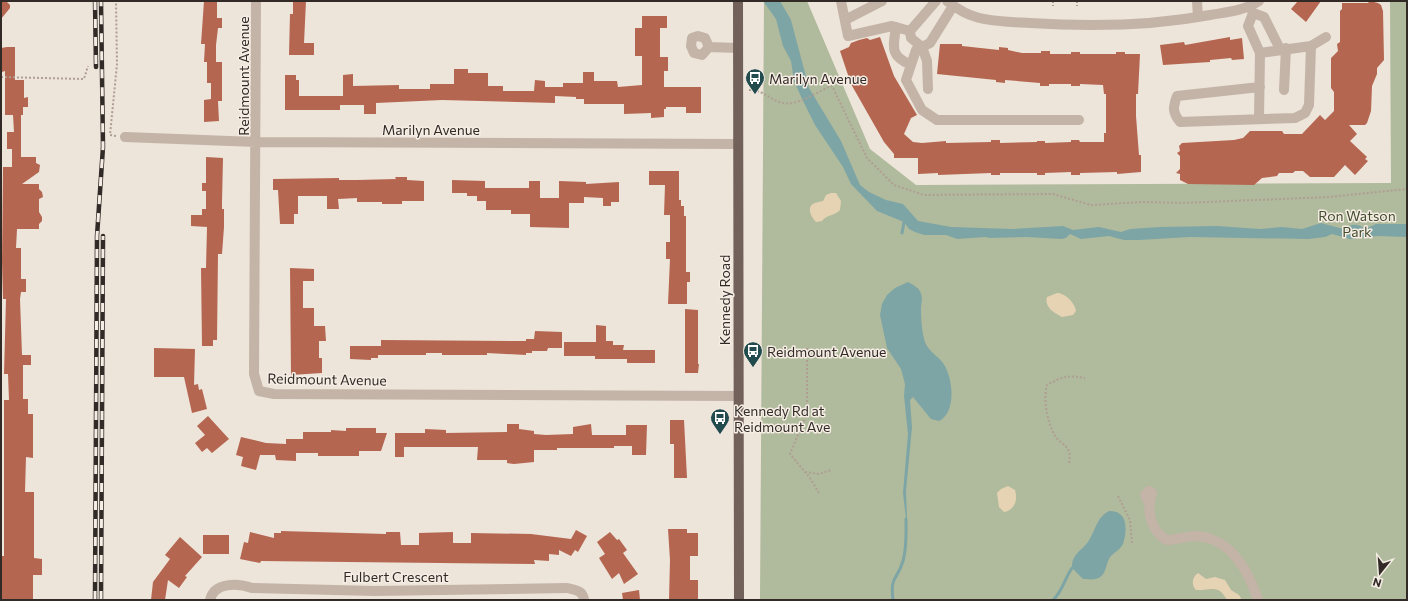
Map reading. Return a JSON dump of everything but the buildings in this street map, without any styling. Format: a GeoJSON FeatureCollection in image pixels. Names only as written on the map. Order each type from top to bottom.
{"type":"FeatureCollection","features":[{"type":"Feature","properties":{"kind":"main road","name":"Kennedy Road"},"geometry":{"type":"LineString","coordinates":[[738,3],[737,144],[739,600]]}},
{"type":"Feature","properties":{"kind":"street","name":"Reidmount Avenue"},"geometry":{"type":"LineString","coordinates":[[256,1],[257,142],[254,374],[259,391],[274,394],[738,396]]}},
{"type":"Feature","properties":{"kind":"street"},"geometry":{"type":"LineString","coordinates":[[841,1],[848,36],[892,26],[910,31]]}},
{"type":"Feature","properties":{"kind":"street"},"geometry":{"type":"LineString","coordinates":[[845,20],[882,1]]}},
{"type":"Feature","properties":{"kind":"street"},"geometry":{"type":"LineString","coordinates":[[928,89],[927,61],[922,47],[911,38],[910,31],[936,1]]}},
{"type":"Feature","properties":{"kind":"street"},"geometry":{"type":"LineString","coordinates":[[1197,1],[1198,17]]}},
{"type":"Feature","properties":{"kind":"street"},"geometry":{"type":"LineString","coordinates":[[1259,1],[1251,10],[1248,26],[1260,53],[1259,118]]}},
{"type":"Feature","properties":{"kind":"street"},"geometry":{"type":"LineString","coordinates":[[1079,120],[937,120],[922,110],[906,80],[916,50],[930,43],[950,4],[968,14],[984,19],[1052,25],[1127,25],[1251,10],[1264,17],[1283,49],[1284,90]]}},
{"type":"Feature","properties":{"kind":"street"},"geometry":{"type":"LineString","coordinates":[[896,27],[894,52],[899,60],[911,65]]}},
{"type":"Feature","properties":{"kind":"street"},"geometry":{"type":"LineString","coordinates":[[1260,53],[1311,46],[1326,37]]}},
{"type":"Feature","properties":{"kind":"street"},"geometry":{"type":"LineString","coordinates":[[1260,87],[1177,96],[1173,108],[1174,115],[1180,122],[1259,118],[1295,118],[1305,113],[1309,105],[1311,46]]}},
{"type":"Feature","properties":{"kind":"street"},"geometry":{"type":"LineString","coordinates":[[709,47],[738,48]]}},
{"type":"Feature","properties":{"kind":"street","name":"Marilyn Avenue"},"geometry":{"type":"LineString","coordinates":[[125,137],[257,142],[737,144]]}},
{"type":"Feature","properties":{"kind":"street"},"geometry":{"type":"LineString","coordinates":[[1149,503],[1152,523],[1159,535],[1166,540],[1195,536],[1218,540],[1226,546],[1232,552],[1250,579],[1258,600]]}},
{"type":"Feature","properties":{"kind":"street","name":"Fulbert Crescent"},"geometry":{"type":"LineString","coordinates":[[210,600],[213,592],[219,587],[233,585],[252,588],[374,595],[567,588],[578,590],[582,593],[584,600]]}},
{"type":"Feature","properties":{"kind":"path"},"geometry":{"type":"LineString","coordinates":[[116,1],[117,64],[110,135],[125,137]]}},
{"type":"Feature","properties":{"kind":"path"},"geometry":{"type":"LineString","coordinates":[[1053,1],[1053,6]]}},
{"type":"Feature","properties":{"kind":"path"},"geometry":{"type":"LineString","coordinates":[[1077,1],[1077,6]]}},
{"type":"Feature","properties":{"kind":"path"},"geometry":{"type":"LineString","coordinates":[[1,77],[84,79],[88,66]]}},
{"type":"Feature","properties":{"kind":"path"},"geometry":{"type":"LineString","coordinates":[[738,90],[759,90],[782,103],[795,102],[832,86],[867,158],[894,185],[924,195],[1053,194],[1091,205],[1142,202],[1183,203],[1328,197],[1407,189]]}},
{"type":"Feature","properties":{"kind":"path"},"geometry":{"type":"LineString","coordinates":[[807,348],[807,402],[805,418],[790,454],[805,472],[819,493]]}},
{"type":"Feature","properties":{"kind":"path"},"geometry":{"type":"LineString","coordinates":[[1069,463],[1070,456],[1063,442],[1055,436],[1046,409],[1045,393],[1047,385],[1059,378],[1070,375],[1085,378]]}},
{"type":"Feature","properties":{"kind":"path"},"geometry":{"type":"LineString","coordinates":[[805,472],[819,474],[831,470]]}},
{"type":"Feature","properties":{"kind":"path"},"geometry":{"type":"LineString","coordinates":[[1118,496],[1130,520],[1132,543]]}},
{"type":"Feature","properties":{"kind":"green space","name":"Ron Watson Park"},"geometry":{"type":"Polygon","coordinates":[[[764,1],[807,1],[870,149],[916,185],[1391,183],[1390,1],[1407,1],[1407,600],[760,600],[764,1]]]}},
{"type":"Feature","properties":{"kind":"sand"},"geometry":{"type":"Polygon","coordinates":[[[836,193],[841,201],[840,210],[826,217],[822,221],[816,222],[810,213],[811,206],[815,203],[823,201],[826,195],[836,193]]]}},
{"type":"Feature","properties":{"kind":"sand"},"geometry":{"type":"Polygon","coordinates":[[[1060,293],[1072,302],[1076,311],[1073,315],[1062,317],[1048,307],[1046,301],[1047,297],[1060,293]]]}},
{"type":"Feature","properties":{"kind":"sand"},"geometry":{"type":"Polygon","coordinates":[[[1008,486],[1015,490],[1016,501],[1011,509],[1004,512],[999,507],[997,493],[1001,489],[1008,486]]]}},
{"type":"Feature","properties":{"kind":"sand"},"geometry":{"type":"Polygon","coordinates":[[[1198,573],[1206,579],[1215,577],[1225,580],[1231,590],[1239,595],[1242,600],[1227,600],[1220,591],[1213,589],[1196,590],[1193,586],[1193,581],[1194,577],[1198,573]]]}},
{"type":"Feature","properties":{"kind":"water"},"geometry":{"type":"Polygon","coordinates":[[[763,1],[780,1],[791,20],[809,88],[841,141],[860,185],[869,192],[886,200],[903,204],[918,221],[951,227],[1013,229],[1063,226],[1073,230],[1099,227],[1121,232],[1130,229],[1160,227],[1217,226],[1260,229],[1282,227],[1302,229],[1321,223],[1343,229],[1354,225],[1365,229],[1376,224],[1407,224],[1407,237],[1378,236],[1350,239],[1332,234],[1325,237],[1308,239],[1190,237],[1124,240],[1109,236],[1081,239],[1070,234],[1066,238],[1061,239],[986,237],[957,239],[946,235],[924,235],[915,232],[909,229],[904,222],[877,211],[851,184],[843,167],[815,125],[803,101],[794,81],[791,61],[783,46],[776,19],[763,1]]]}},
{"type":"Feature","properties":{"kind":"water"},"geometry":{"type":"Polygon","coordinates":[[[908,282],[919,290],[922,297],[922,326],[925,342],[928,348],[943,363],[949,377],[952,394],[949,410],[939,421],[931,419],[913,397],[910,400],[912,427],[906,491],[906,519],[903,493],[908,434],[904,396],[905,384],[901,369],[887,348],[880,315],[882,304],[887,295],[895,288],[908,282]]]}},
{"type":"Feature","properties":{"kind":"water"},"geometry":{"type":"Polygon","coordinates":[[[1109,511],[1120,514],[1123,518],[1126,528],[1123,544],[1108,560],[1102,576],[1094,579],[1083,579],[1072,568],[1073,560],[1091,538],[1101,517],[1109,511]]]}},
{"type":"Feature","properties":{"kind":"waterway"},"geometry":{"type":"LineString","coordinates":[[902,233],[904,222]]}},
{"type":"Feature","properties":{"kind":"waterway"},"geometry":{"type":"LineString","coordinates":[[893,600],[892,586],[901,567],[905,550],[906,519]]}},
{"type":"Feature","properties":{"kind":"waterway"},"geometry":{"type":"LineString","coordinates":[[1053,600],[1059,593],[1072,568]]}},
{"type":"Feature","properties":{"kind":"railway"},"geometry":{"type":"LineString","coordinates":[[95,1],[96,67]]}},
{"type":"Feature","properties":{"kind":"railway"},"geometry":{"type":"LineString","coordinates":[[95,600],[97,236],[103,147],[101,1]]}},
{"type":"Feature","properties":{"kind":"railway"},"geometry":{"type":"LineString","coordinates":[[101,600],[103,236]]}},
{"type":"Feature","properties":{"kind":"place","name":"Marilyn Avenue"},"geometry":{"type":"Point","coordinates":[755,95]}},
{"type":"Feature","properties":{"kind":"place","name":"Reidmount Avenue"},"geometry":{"type":"Point","coordinates":[753,368]}},
{"type":"Feature","properties":{"kind":"place","name":"Kennedy Rd at Reidmount Ave"},"geometry":{"type":"Point","coordinates":[720,435]}}]}
